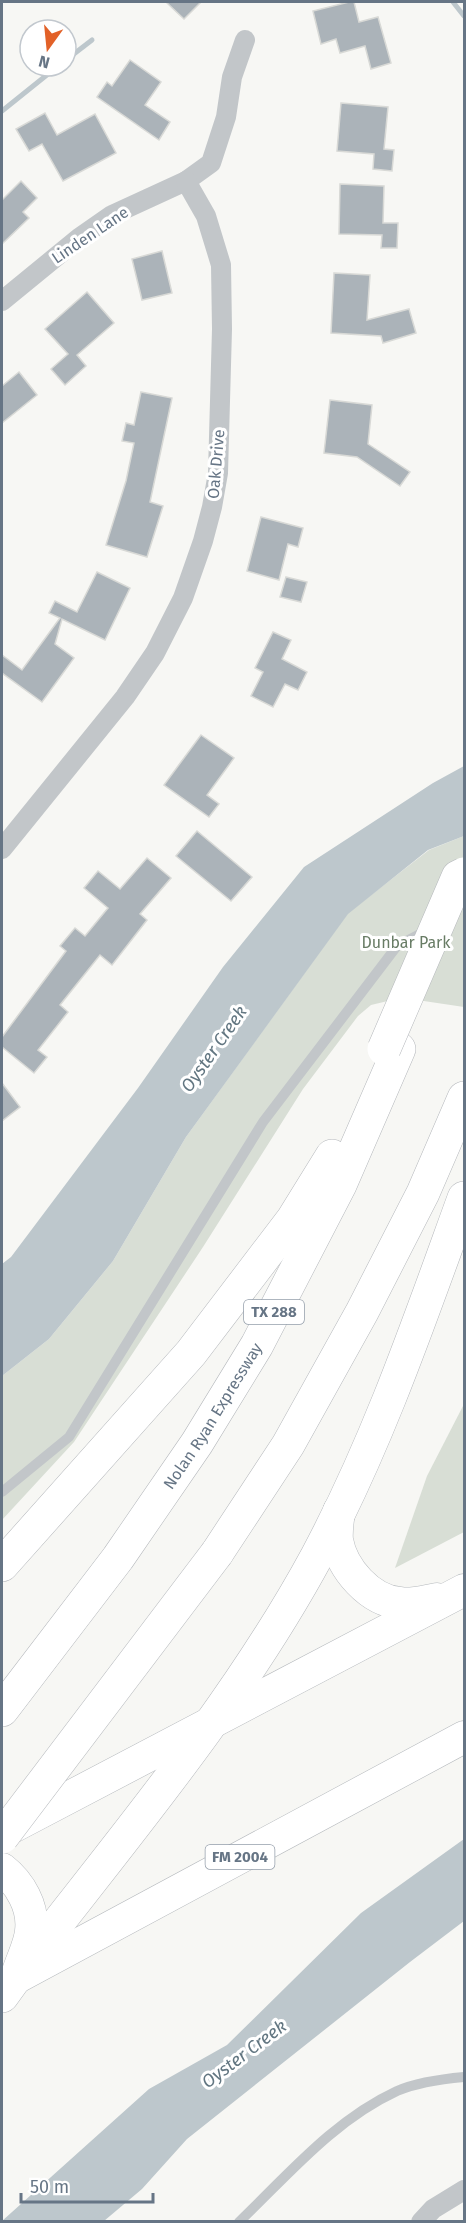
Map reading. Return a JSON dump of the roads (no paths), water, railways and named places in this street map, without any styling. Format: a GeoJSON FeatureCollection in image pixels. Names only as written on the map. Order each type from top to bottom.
{"type":"FeatureCollection","features":[{"type":"Feature","properties":{"kind":"highway"},"geometry":{"type":"LineString","coordinates":[[2,1565],[191,1353],[293,1220],[392,1049],[458,877],[465,874]]}},
{"type":"Feature","properties":{"kind":"highway","name":"Nolan Ryan Expressway"},"geometry":{"type":"LineString","coordinates":[[2,1710],[118,1558],[197,1443],[257,1345],[340,1185],[392,1049],[460,907]]}},
{"type":"Feature","properties":{"kind":"highway"},"geometry":{"type":"LineString","coordinates":[[2,1835],[217,1553],[288,1444],[362,1312],[423,1193],[465,1098]]}},
{"type":"Feature","properties":{"kind":"highway"},"geometry":{"type":"LineString","coordinates":[[6,1987],[210,1724],[295,1595],[339,1511],[388,1404],[465,1198]]}},
{"type":"Feature","properties":{"kind":"main road"},"geometry":{"type":"LineString","coordinates":[[339,1511],[338,1542],[352,1572],[363,1586],[389,1602],[402,1604],[457,1594]]}},
{"type":"Feature","properties":{"kind":"main road"},"geometry":{"type":"LineString","coordinates":[[2,1835],[457,1594]]}},
{"type":"Feature","properties":{"kind":"main road","name":"FM 2004"},"geometry":{"type":"LineString","coordinates":[[6,1987],[465,1737]]}},
{"type":"Feature","properties":{"kind":"main road"},"geometry":{"type":"LineString","coordinates":[[2,1869],[12,1877],[24,1893],[32,1931],[6,1987]]}},
{"type":"Feature","properties":{"kind":"street"},"geometry":{"type":"LineString","coordinates":[[186,181],[210,163],[226,117],[232,77],[245,40]]}},
{"type":"Feature","properties":{"kind":"street","name":"Linden Lane"},"geometry":{"type":"LineString","coordinates":[[2,301],[79,238],[112,215],[186,181]]}},
{"type":"Feature","properties":{"kind":"street","name":"Oak Drive"},"geometry":{"type":"LineString","coordinates":[[2,849],[125,697],[154,653],[183,598],[206,530],[218,472],[222,329],[221,265],[206,216],[186,181]]}},
{"type":"Feature","properties":{"kind":"street"},"geometry":{"type":"LineString","coordinates":[[422,2222],[433,2209],[465,2190]]}},
{"type":"Feature","properties":{"kind":"lane"},"geometry":{"type":"LineString","coordinates":[[2,1492],[69,1437],[263,1122],[397,946],[460,907]]}},
{"type":"Feature","properties":{"kind":"lane"},"geometry":{"type":"LineString","coordinates":[[239,2222],[329,2134],[368,2107],[398,2090],[436,2080],[465,2077]]}},
{"type":"Feature","properties":{"kind":"water","name":"Oyster Creek"},"geometry":{"type":"Polygon","coordinates":[[[464,766],[464,836],[428,850],[348,914],[186,1137],[113,1261],[49,1339],[2,1376],[2,1264],[11,1257],[138,1088],[223,967],[304,867],[433,783],[464,766]]]}},
{"type":"Feature","properties":{"kind":"water","name":"Oyster Creek"},"geometry":{"type":"Polygon","coordinates":[[[464,1839],[464,1921],[187,2139],[142,2189],[104,2221],[2,2221],[149,2089],[227,2045],[361,1913],[464,1839]]]}},
{"type":"Feature","properties":{"kind":"waterway"},"geometry":{"type":"LineString","coordinates":[[453,2],[464,16]]}},
{"type":"Feature","properties":{"kind":"waterway"},"geometry":{"type":"LineString","coordinates":[[78,51],[92,40]]}},
{"type":"Feature","properties":{"kind":"waterway"},"geometry":{"type":"LineString","coordinates":[[2,111],[43,78]]}},
{"type":"Feature","properties":{"kind":"park label","name":"Dunbar Park"},"geometry":{"type":"Point","coordinates":[406,942]}}]}
